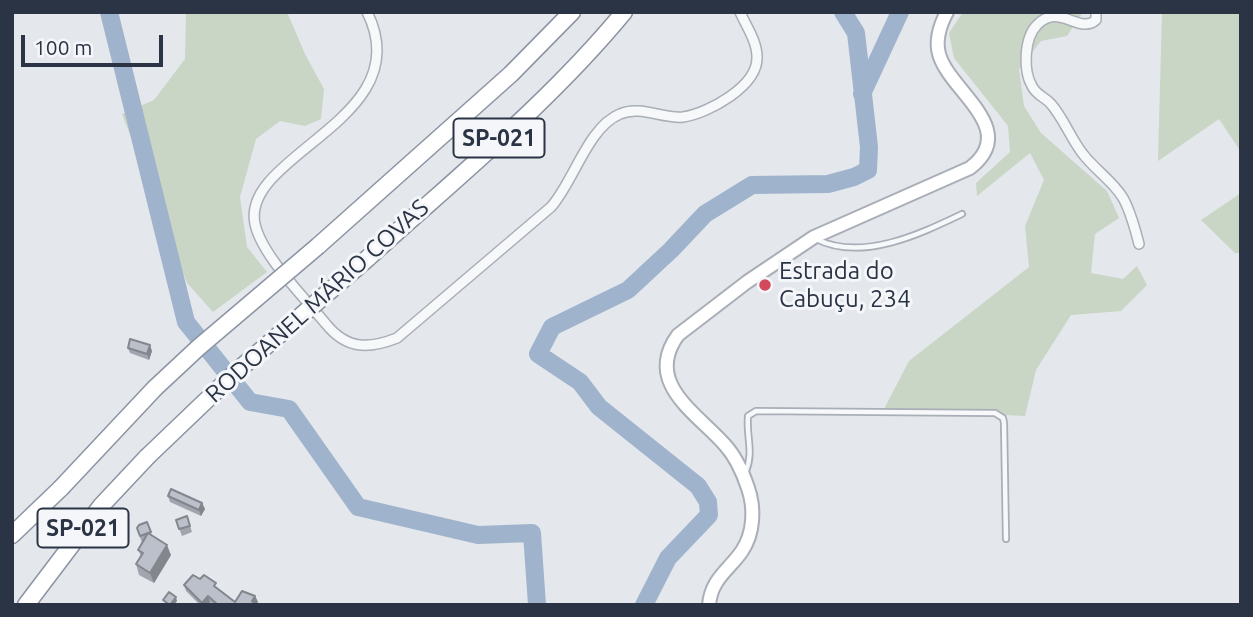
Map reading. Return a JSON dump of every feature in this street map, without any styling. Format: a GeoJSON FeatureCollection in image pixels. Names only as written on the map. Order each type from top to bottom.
{"type":"FeatureCollection","features":[{"type":"Feature","properties":{"kind":"highway","name":"RODOANEL MÁRIO COVAS"},"geometry":{"type":"LineString","coordinates":[[12,535],[61,488],[155,388],[512,74],[572,12]]}},
{"type":"Feature","properties":{"kind":"highway","name":"RODOANEL MÁRIO COVAS"},"geometry":{"type":"LineString","coordinates":[[26,605],[101,506],[147,457],[237,371],[368,258],[533,107],[624,12]]}},
{"type":"Feature","properties":{"kind":"main road"},"geometry":{"type":"LineString","coordinates":[[709,605],[716,580],[742,551],[752,529],[749,491],[726,446],[680,400],[666,372],[670,346],[678,335],[747,282],[814,237],[970,168],[982,158],[987,127],[981,114],[942,62],[938,50],[941,23],[947,12]]}},
{"type":"Feature","properties":{"kind":"street"},"geometry":{"type":"LineString","coordinates":[[367,12],[373,24],[378,59],[366,90],[352,107],[278,173],[263,191],[255,208],[255,222],[260,239],[270,255],[330,329],[343,340],[359,346],[377,345],[397,338],[407,331],[551,207],[563,193],[589,144],[602,126],[620,113],[633,111],[681,117],[719,103],[748,83],[758,56],[754,40],[740,12]]}},
{"type":"Feature","properties":{"kind":"street"},"geometry":{"type":"LineString","coordinates":[[1096,12],[1096,20],[1091,24],[1083,25],[1066,17],[1051,16],[1034,27],[1028,43],[1028,73],[1037,93],[1051,104],[1084,155],[1122,197],[1130,212],[1139,244]]}},
{"type":"Feature","properties":{"kind":"lane"},"geometry":{"type":"LineString","coordinates":[[814,237],[829,245],[891,242],[933,228],[962,214]]}},
{"type":"Feature","properties":{"kind":"lane"},"geometry":{"type":"LineString","coordinates":[[743,476],[750,461],[748,416],[756,411],[995,413],[1003,418],[1004,423],[1006,539]]}},
{"type":"Feature","properties":{"kind":"green space"},"geometry":{"type":"Polygon","coordinates":[[[186,12],[287,12],[324,89],[321,119],[305,126],[280,121],[256,139],[240,197],[247,247],[267,272],[213,312],[187,283],[122,114],[154,100],[185,59],[186,12]]]}},
{"type":"Feature","properties":{"kind":"green space"},"geometry":{"type":"Polygon","coordinates":[[[963,12],[1083,12],[1067,36],[1041,41],[1019,69],[1024,106],[1041,133],[1107,191],[1119,218],[1095,234],[1091,273],[1123,279],[1137,266],[1147,285],[1121,311],[1071,315],[1036,370],[1025,416],[884,409],[909,361],[1029,267],[1025,226],[1044,180],[1030,153],[977,196],[976,183],[1010,152],[1008,126],[954,58],[949,33],[963,12]]]}},
{"type":"Feature","properties":{"kind":"green space"},"geometry":{"type":"Polygon","coordinates":[[[1162,12],[1241,12],[1241,152],[1219,119],[1158,161],[1162,12]]]}},
{"type":"Feature","properties":{"kind":"green space"},"geometry":{"type":"Polygon","coordinates":[[[1241,193],[1241,253],[1235,253],[1201,220],[1241,193]]]}},
{"type":"Feature","properties":{"kind":"building"},"geometry":{"type":"Polygon","coordinates":[[[130,339],[150,345],[147,354],[128,348],[130,339]]]}},
{"type":"Feature","properties":{"kind":"building"},"geometry":{"type":"Polygon","coordinates":[[[171,489],[202,503],[199,510],[168,496],[171,489]]]}},
{"type":"Feature","properties":{"kind":"building"},"geometry":{"type":"Polygon","coordinates":[[[187,516],[190,526],[179,529],[176,520],[187,516]]]}},
{"type":"Feature","properties":{"kind":"building"},"geometry":{"type":"Polygon","coordinates":[[[147,522],[151,532],[140,536],[137,528],[147,522]]]}},
{"type":"Feature","properties":{"kind":"building"},"geometry":{"type":"Polygon","coordinates":[[[148,533],[167,545],[150,573],[136,564],[143,553],[138,550],[148,533]]]}},
{"type":"Feature","properties":{"kind":"building"},"geometry":{"type":"Polygon","coordinates":[[[193,575],[200,579],[204,575],[235,602],[242,591],[255,596],[252,601],[256,605],[218,605],[208,596],[202,603],[184,585],[193,575]]]}},
{"type":"Feature","properties":{"kind":"building"},"geometry":{"type":"Polygon","coordinates":[[[169,592],[176,597],[170,605],[163,600],[169,592]]]}},
{"type":"Feature","properties":{"kind":"waterway"},"geometry":{"type":"LineString","coordinates":[[109,12],[186,322],[250,402],[289,409],[358,507],[478,535],[532,533],[537,605]]}},
{"type":"Feature","properties":{"kind":"waterway"},"geometry":{"type":"LineString","coordinates":[[644,605],[668,558],[709,515],[708,502],[698,486],[599,407],[580,382],[538,354],[552,327],[628,290],[705,214],[752,185],[828,184],[868,170],[869,147],[856,33],[843,12]]}},
{"type":"Feature","properties":{"kind":"waterway"},"geometry":{"type":"LineString","coordinates":[[862,94],[900,12]]}},
{"type":"Feature","properties":{"kind":"place","name":"Estrada do Cabuçu, 234"},"geometry":{"type":"Point","coordinates":[765,285]}}]}
